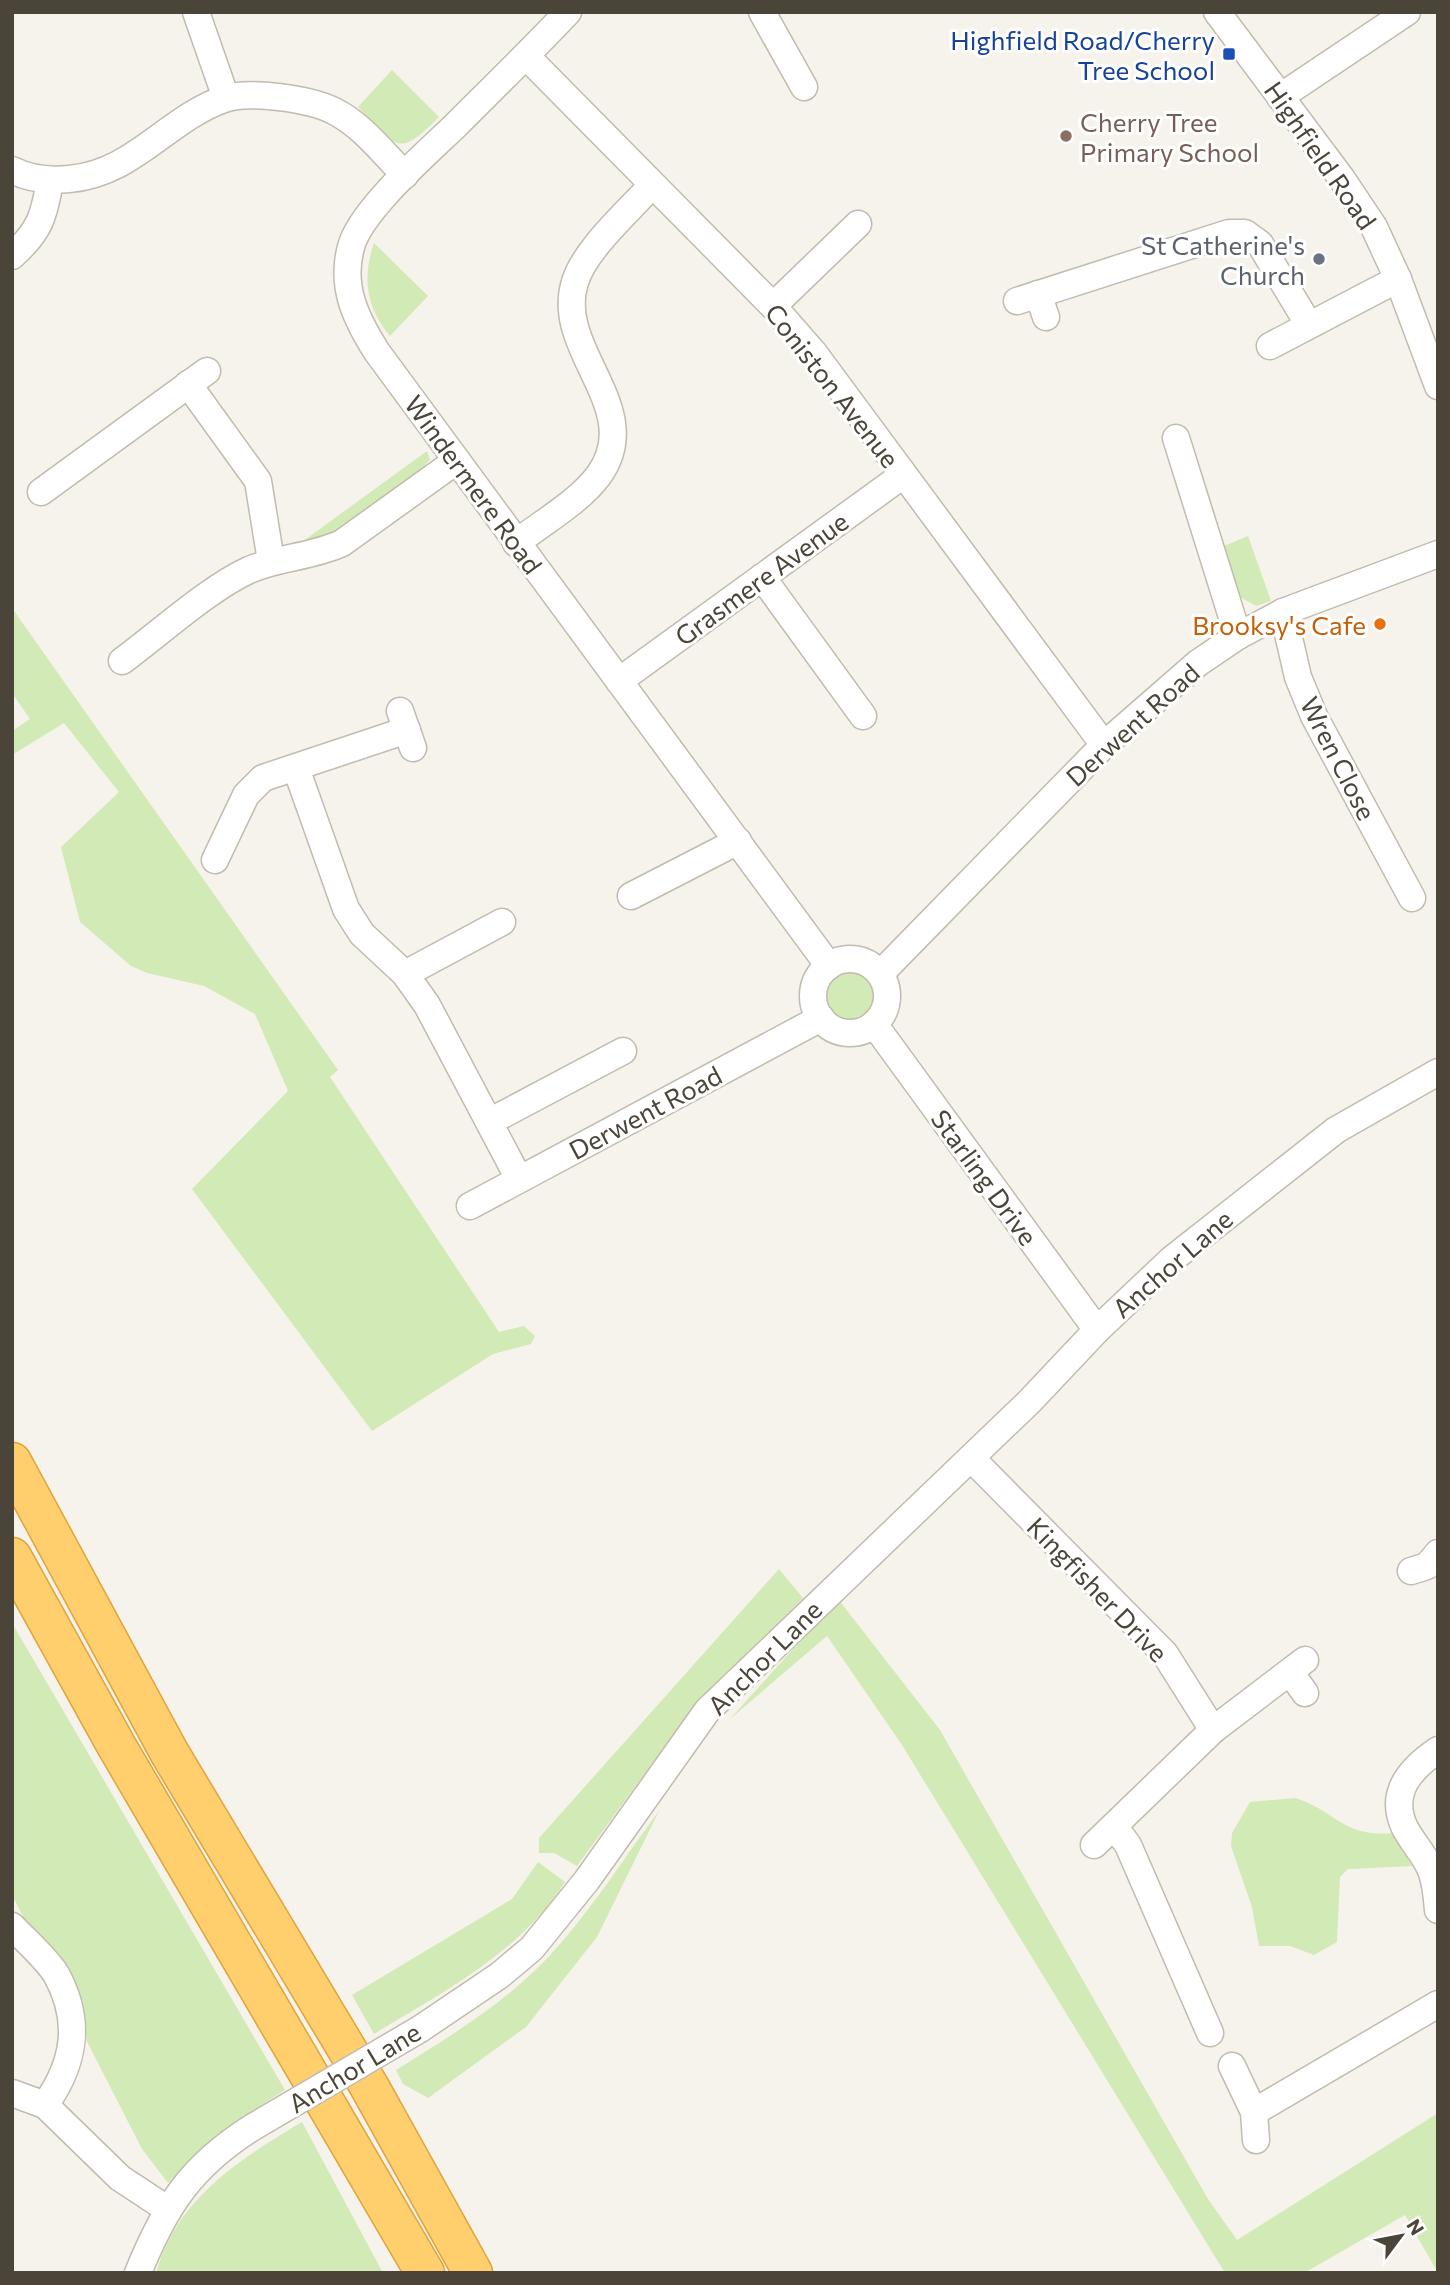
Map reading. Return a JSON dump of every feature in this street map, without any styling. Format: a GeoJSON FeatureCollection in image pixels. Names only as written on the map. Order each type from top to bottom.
{"type":"FeatureCollection","features":[{"type":"Feature","properties":{"kind":"highway"},"geometry":{"type":"LineString","coordinates":[[12,1462],[169,1752],[369,2087],[473,2273]]}},
{"type":"Feature","properties":{"kind":"highway"},"geometry":{"type":"LineString","coordinates":[[12,1557],[116,1745],[425,2273]]}},
{"type":"Feature","properties":{"kind":"street"},"geometry":{"type":"LineString","coordinates":[[196,12],[206,32],[226,98]]}},
{"type":"Feature","properties":{"kind":"street","name":"Windermere Road"},"geometry":{"type":"LineString","coordinates":[[568,12],[405,175],[360,226],[351,245],[347,287],[352,308],[377,352],[456,461],[829,966]]}},
{"type":"Feature","properties":{"kind":"street"},"geometry":{"type":"LineString","coordinates":[[762,12],[804,87]]}},
{"type":"Feature","properties":{"kind":"street","name":"Highfield Road"},"geometry":{"type":"LineString","coordinates":[[1217,12],[1342,178],[1374,227],[1398,279],[1438,386]]}},
{"type":"Feature","properties":{"kind":"street"},"geometry":{"type":"LineString","coordinates":[[1280,97],[1408,12]]}},
{"type":"Feature","properties":{"kind":"street","name":"Coniston Avenue"},"geometry":{"type":"LineString","coordinates":[[526,56],[651,186],[773,306],[814,353],[1104,745]]}},
{"type":"Feature","properties":{"kind":"street"},"geometry":{"type":"LineString","coordinates":[[12,170],[50,181],[83,178],[108,171],[136,157],[194,114],[226,98],[268,97],[304,101],[333,110],[356,125],[405,175]]}},
{"type":"Feature","properties":{"kind":"street"},"geometry":{"type":"LineString","coordinates":[[12,256],[31,239],[45,214],[50,181]]}},
{"type":"Feature","properties":{"kind":"street"},"geometry":{"type":"LineString","coordinates":[[516,543],[587,488],[600,474],[608,456],[613,435],[612,416],[605,393],[576,333],[571,300],[575,281],[586,260],[651,186]]}},
{"type":"Feature","properties":{"kind":"street"},"geometry":{"type":"LineString","coordinates":[[773,306],[858,224]]}},
{"type":"Feature","properties":{"kind":"street"},"geometry":{"type":"LineString","coordinates":[[1034,304],[1155,267],[1229,233],[1245,233],[1260,244],[1309,325]]}},
{"type":"Feature","properties":{"kind":"street"},"geometry":{"type":"LineString","coordinates":[[1270,346],[1398,279]]}},
{"type":"Feature","properties":{"kind":"street"},"geometry":{"type":"LineString","coordinates":[[41,491],[198,377],[254,474],[261,492],[271,561]]}},
{"type":"Feature","properties":{"kind":"street"},"geometry":{"type":"LineString","coordinates":[[1176,438],[1238,636]]}},
{"type":"Feature","properties":{"kind":"street"},"geometry":{"type":"LineString","coordinates":[[122,661],[142,633],[230,581],[271,561],[328,549],[342,543],[456,461]]}},
{"type":"Feature","properties":{"kind":"street","name":"Grasmere Avenue"},"geometry":{"type":"LineString","coordinates":[[619,681],[904,475]]}},
{"type":"Feature","properties":{"kind":"street","name":"Derwent Road"},"geometry":{"type":"LineString","coordinates":[[880,974],[1104,745],[1198,663],[1238,636],[1283,612],[1438,554]]}},
{"type":"Feature","properties":{"kind":"street"},"geometry":{"type":"LineString","coordinates":[[762,577],[863,716]]}},
{"type":"Feature","properties":{"kind":"street","name":"Wren Close"},"geometry":{"type":"LineString","coordinates":[[1283,612],[1298,677],[1314,716],[1412,898]]}},
{"type":"Feature","properties":{"kind":"street"},"geometry":{"type":"LineString","coordinates":[[215,860],[221,830],[254,785],[263,779],[407,729]]}},
{"type":"Feature","properties":{"kind":"street"},"geometry":{"type":"LineString","coordinates":[[296,768],[345,909],[362,934],[405,974],[427,1005],[519,1179]]}},
{"type":"Feature","properties":{"kind":"street"},"geometry":{"type":"LineString","coordinates":[[631,896],[738,841]]}},
{"type":"Feature","properties":{"kind":"street"},"geometry":{"type":"LineString","coordinates":[[405,974],[501,920]]}},
{"type":"Feature","properties":{"kind":"street"},"geometry":{"type":"LineString","coordinates":[[850,959],[872,966],[880,974],[887,995],[881,1016],[874,1024],[852,1033],[840,1031],[821,1018],[813,996],[815,985],[829,966],[850,959]]}},
{"type":"Feature","properties":{"kind":"street","name":"Derwent Road"},"geometry":{"type":"LineString","coordinates":[[470,1206],[821,1018]]}},
{"type":"Feature","properties":{"kind":"street","name":"Starling Drive"},"geometry":{"type":"LineString","coordinates":[[874,1024],[1097,1330]]}},
{"type":"Feature","properties":{"kind":"street"},"geometry":{"type":"LineString","coordinates":[[489,1122],[550,1099],[623,1051]]}},
{"type":"Feature","properties":{"kind":"street","name":"Anchor Lane"},"geometry":{"type":"LineString","coordinates":[[138,2273],[167,2209],[205,2162],[253,2127],[420,2029],[480,1990],[532,1948],[587,1880],[707,1711],[971,1458],[1097,1330],[1194,1240],[1314,1146],[1390,1098],[1438,1072]]}},
{"type":"Feature","properties":{"kind":"street","name":"Kingfisher Drive"},"geometry":{"type":"LineString","coordinates":[[971,1458],[1166,1654],[1213,1730]]}},
{"type":"Feature","properties":{"kind":"street"},"geometry":{"type":"LineString","coordinates":[[1094,1845],[1213,1730],[1300,1675]]}},
{"type":"Feature","properties":{"kind":"street"},"geometry":{"type":"LineString","coordinates":[[1438,1750],[1411,1771],[1403,1784],[1399,1799],[1404,1826],[1432,1873],[1438,1910]]}},
{"type":"Feature","properties":{"kind":"street"},"geometry":{"type":"LineString","coordinates":[[1114,1826],[1128,1845],[1207,1998],[1210,2033]]}},
{"type":"Feature","properties":{"kind":"street"},"geometry":{"type":"LineString","coordinates":[[12,1926],[55,1973],[68,2004],[74,2031],[63,2080],[45,2105]]}},
{"type":"Feature","properties":{"kind":"street"},"geometry":{"type":"LineString","coordinates":[[1254,2112],[1438,2004]]}},
{"type":"Feature","properties":{"kind":"street"},"geometry":{"type":"LineString","coordinates":[[1232,2066],[1254,2112],[1256,2140]]}},
{"type":"Feature","properties":{"kind":"street"},"geometry":{"type":"LineString","coordinates":[[12,2093],[45,2105],[120,2178],[167,2209]]}},
{"type":"Feature","properties":{"kind":"green space"},"geometry":{"type":"Polygon","coordinates":[[[392,70],[439,117],[425,131],[404,143],[397,143],[389,138],[358,107],[392,70]]]}},
{"type":"Feature","properties":{"kind":"green space"},"geometry":{"type":"Polygon","coordinates":[[[374,243],[428,296],[390,336],[376,314],[368,292],[368,268],[374,243]]]}},
{"type":"Feature","properties":{"kind":"green space"},"geometry":{"type":"Polygon","coordinates":[[[427,451],[430,459],[421,470],[424,474],[349,529],[295,547],[427,451]]]}},
{"type":"Feature","properties":{"kind":"green space"},"geometry":{"type":"Polygon","coordinates":[[[1248,536],[1271,601],[1256,606],[1240,597],[1224,546],[1248,536]]]}},
{"type":"Feature","properties":{"kind":"green space"},"geometry":{"type":"Polygon","coordinates":[[[12,608],[338,1070],[330,1077],[499,1332],[524,1326],[535,1336],[531,1344],[493,1354],[372,1431],[192,1189],[288,1091],[255,1014],[204,986],[147,973],[131,966],[80,922],[61,847],[119,792],[64,723],[12,755],[12,731],[30,719],[12,693],[12,608]]]}},
{"type":"Feature","properties":{"kind":"green space"},"geometry":{"type":"Polygon","coordinates":[[[851,966],[867,971],[875,979],[880,995],[875,1011],[867,1019],[851,1024],[835,1019],[827,1011],[822,995],[827,979],[835,971],[851,966]]]}},
{"type":"Feature","properties":{"kind":"green space"},"geometry":{"type":"Polygon","coordinates":[[[779,1569],[803,1598],[697,1702],[577,1866],[554,1853],[539,1853],[539,1838],[779,1569]]]}},
{"type":"Feature","properties":{"kind":"green space"},"geometry":{"type":"Polygon","coordinates":[[[838,1599],[940,1730],[1208,2199],[1237,2240],[1438,2113],[1438,2273],[1405,2215],[1304,2273],[1225,2273],[902,1745],[827,1636],[730,1719],[838,1599]]]}},
{"type":"Feature","properties":{"kind":"green space"},"geometry":{"type":"Polygon","coordinates":[[[12,1623],[285,2090],[224,2133],[168,2183],[142,2149],[12,1895],[12,1623]]]}},
{"type":"Feature","properties":{"kind":"green space"},"geometry":{"type":"Polygon","coordinates":[[[1295,1798],[1309,1803],[1351,1828],[1394,1833],[1412,1866],[1348,1869],[1340,1877],[1337,1942],[1314,1955],[1290,1946],[1259,1946],[1252,1907],[1231,1846],[1232,1833],[1250,1802],[1295,1798]]]}},
{"type":"Feature","properties":{"kind":"green space"},"geometry":{"type":"Polygon","coordinates":[[[659,1811],[597,1937],[526,2027],[428,2098],[403,2084],[396,2070],[504,1998],[560,1944],[659,1811]]]}},
{"type":"Feature","properties":{"kind":"green space"},"geometry":{"type":"Polygon","coordinates":[[[538,1862],[565,1882],[547,1907],[503,1950],[479,1968],[374,2034],[352,1995],[512,1899],[538,1862]]]}},
{"type":"Feature","properties":{"kind":"green space"},"geometry":{"type":"Polygon","coordinates":[[[302,2122],[383,2273],[156,2273],[165,2247],[195,2202],[234,2167],[302,2122]]]}},
{"type":"Feature","properties":{"kind":"place","name":"Highfield Road/Cherry Tree School"},"geometry":{"type":"Point","coordinates":[1229,54]}},
{"type":"Feature","properties":{"kind":"place","name":"Cherry Tree Primary School"},"geometry":{"type":"Point","coordinates":[1066,136]}},
{"type":"Feature","properties":{"kind":"place","name":"St Catherine's Church"},"geometry":{"type":"Point","coordinates":[1319,259]}},
{"type":"Feature","properties":{"kind":"place","name":"Brooksy's Cafe"},"geometry":{"type":"Point","coordinates":[1380,624]}}]}
